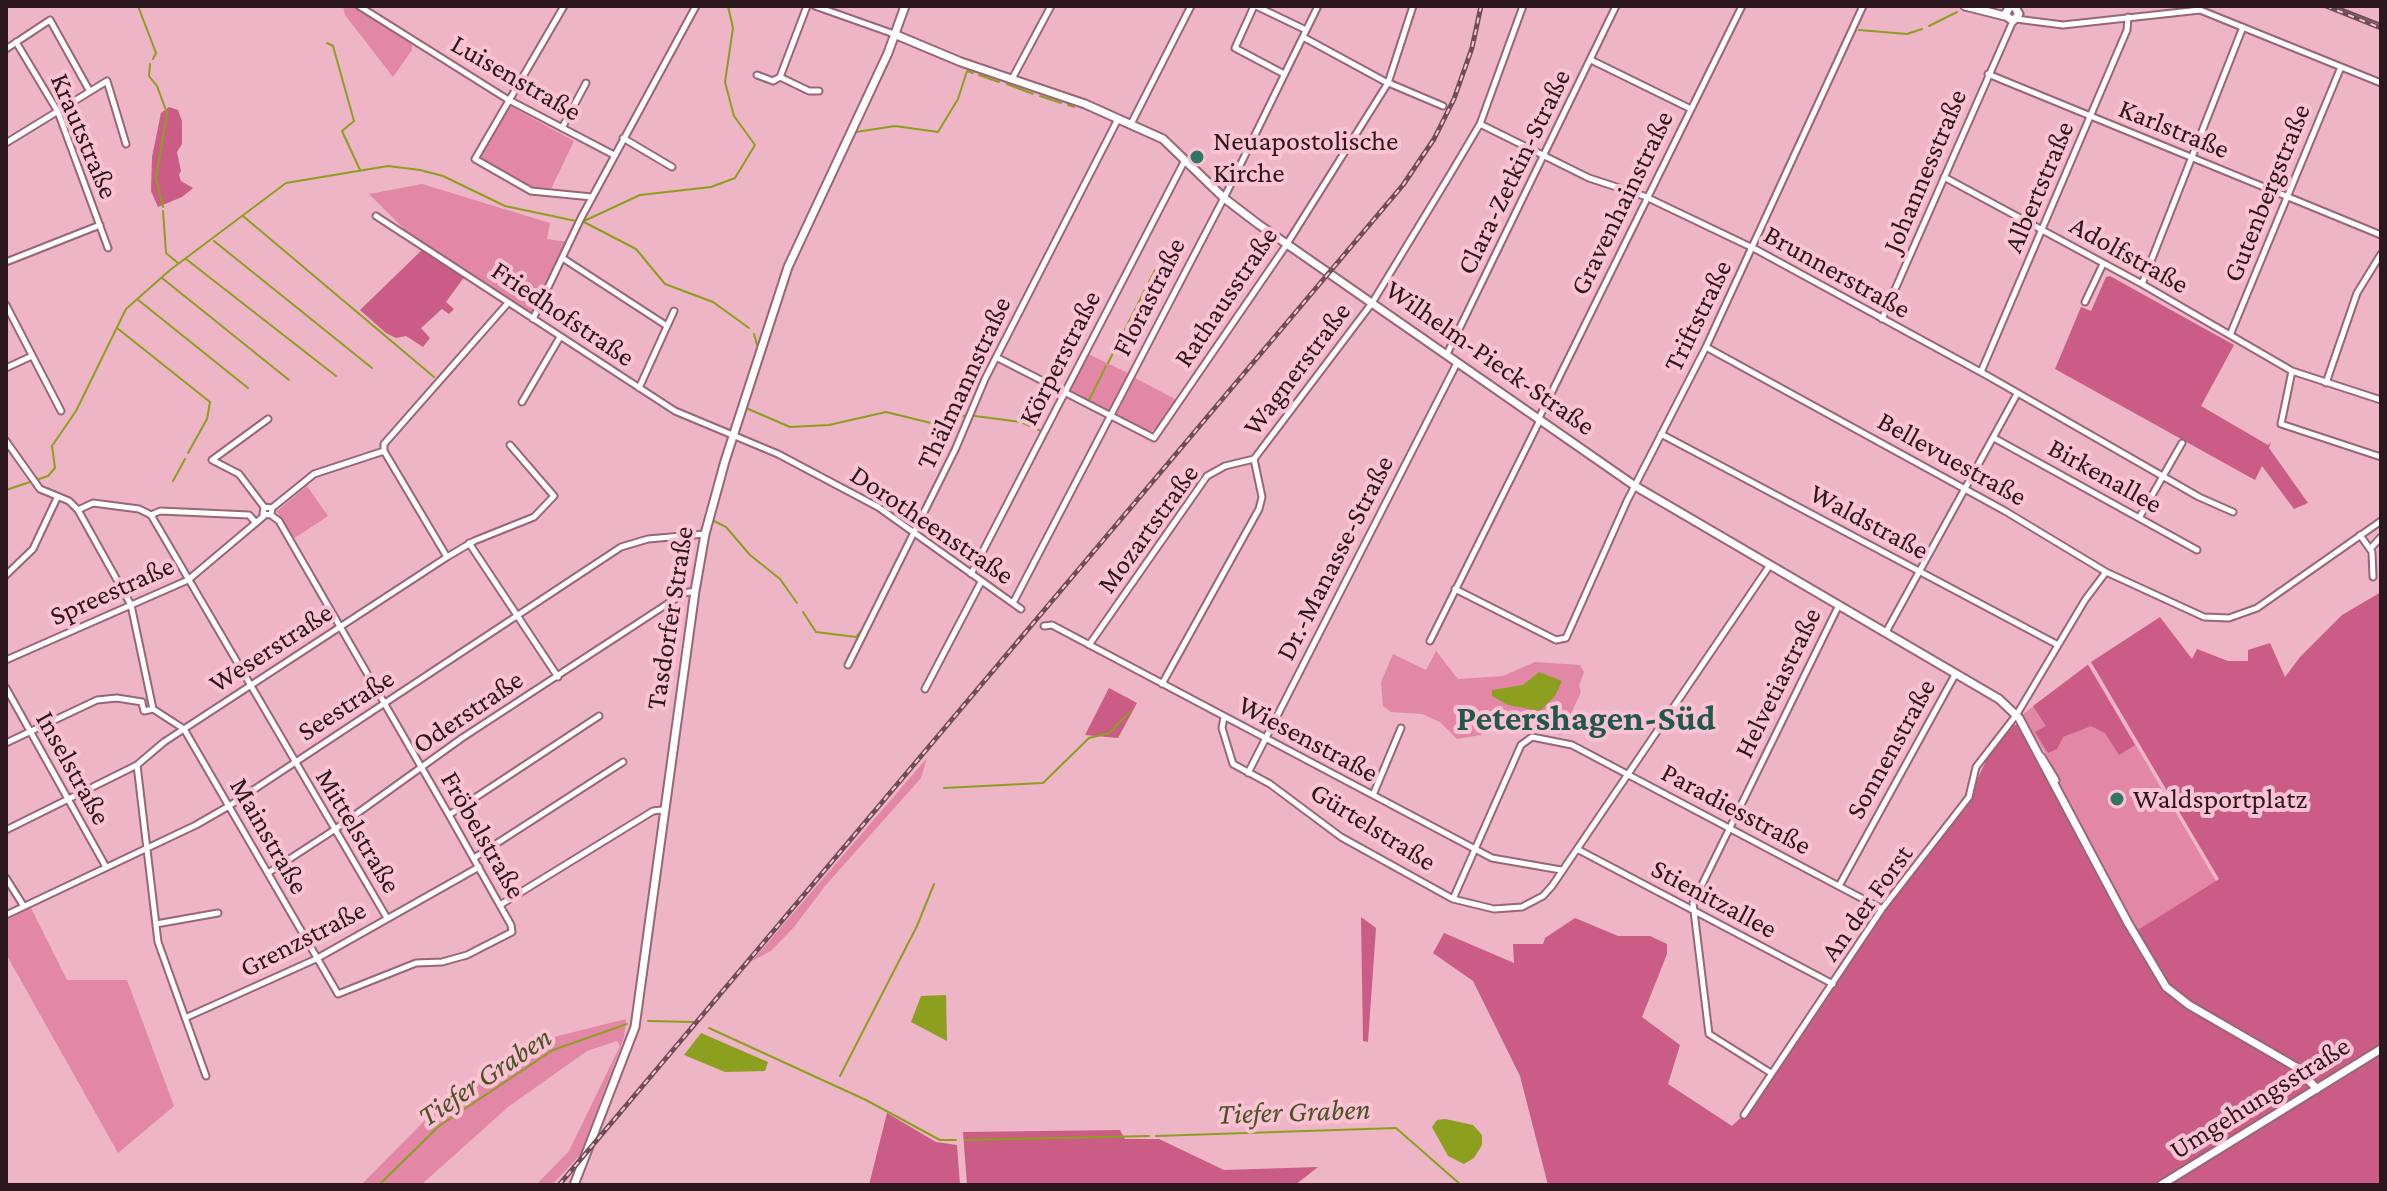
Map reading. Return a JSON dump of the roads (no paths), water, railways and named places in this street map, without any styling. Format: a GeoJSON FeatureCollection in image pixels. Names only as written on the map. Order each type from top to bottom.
{"type":"FeatureCollection","features":[{"type":"Feature","properties":{"kind":"street","name":"Luisenstraße"},"geometry":{"type":"LineString","coordinates":[[359,6],[507,99],[614,155]]}},
{"type":"Feature","properties":{"kind":"street"},"geometry":{"type":"LineString","coordinates":[[564,6],[507,99],[475,159],[531,191],[592,197]]}},
{"type":"Feature","properties":{"kind":"street"},"geometry":{"type":"LineString","coordinates":[[533,319],[592,197],[696,6]]}},
{"type":"Feature","properties":{"kind":"street"},"geometry":{"type":"LineString","coordinates":[[757,75],[773,81],[780,77],[807,6]]}},
{"type":"Feature","properties":{"kind":"street"},"geometry":{"type":"LineString","coordinates":[[815,6],[892,38]]}},
{"type":"Feature","properties":{"kind":"street","name":"Tasdorfer Straße"},"geometry":{"type":"LineString","coordinates":[[574,1185],[635,1027],[662,810],[695,591],[705,534],[732,435],[788,267],[905,6]]}},
{"type":"Feature","properties":{"kind":"street"},"geometry":{"type":"LineString","coordinates":[[1012,79],[1051,6]]}},
{"type":"Feature","properties":{"kind":"street"},"geometry":{"type":"LineString","coordinates":[[1131,124],[1191,6]]}},
{"type":"Feature","properties":{"kind":"street"},"geometry":{"type":"LineString","coordinates":[[1246,6],[1254,7],[1304,34],[1388,83],[1443,106]]}},
{"type":"Feature","properties":{"kind":"street","name":"Florastraße"},"geometry":{"type":"LineString","coordinates":[[1013,603],[1224,198],[1318,6]]}},
{"type":"Feature","properties":{"kind":"street","name":"Rathausstraße"},"geometry":{"type":"LineString","coordinates":[[1111,416],[1154,438],[1287,244],[1388,83],[1413,6]]}},
{"type":"Feature","properties":{"kind":"street","name":"Wagnerstraße"},"geometry":{"type":"LineString","coordinates":[[1254,459],[1372,303],[1480,124],[1523,6]]}},
{"type":"Feature","properties":{"kind":"street","name":"Clara-Zetkin-Straße"},"geometry":{"type":"LineString","coordinates":[[1447,354],[1616,6]]}},
{"type":"Feature","properties":{"kind":"street","name":"Gravenhainstraße"},"geometry":{"type":"LineString","coordinates":[[1430,641],[1742,6]]}},
{"type":"Feature","properties":{"kind":"street","name":"Triftstraße"},"geometry":{"type":"LineString","coordinates":[[1455,589],[1563,641],[1635,486],[1753,248],[1863,6]]}},
{"type":"Feature","properties":{"kind":"street"},"geometry":{"type":"LineString","coordinates":[[1965,6],[1986,12],[2014,12],[2038,23],[2063,25],[2200,10],[2381,83]]}},
{"type":"Feature","properties":{"kind":"street"},"geometry":{"type":"LineString","coordinates":[[1254,7],[1235,44],[1236,50],[1284,74]]}},
{"type":"Feature","properties":{"kind":"street","name":"Johannesstraße"},"geometry":{"type":"LineString","coordinates":[[1882,319],[2014,12]]}},
{"type":"Feature","properties":{"kind":"street","name":"Albertstraße"},"geometry":{"type":"LineString","coordinates":[[1981,372],[2091,117],[2127,30],[2128,17]]}},
{"type":"Feature","properties":{"kind":"street"},"geometry":{"type":"LineString","coordinates":[[6,49],[47,20],[70,51],[89,90]]}},
{"type":"Feature","properties":{"kind":"street"},"geometry":{"type":"LineString","coordinates":[[2142,284],[2243,27]]}},
{"type":"Feature","properties":{"kind":"street","name":"Wilhelm-Pieck-Straße"},"geometry":{"type":"LineString","coordinates":[[892,38],[1012,79],[1163,139],[1224,198],[1635,486],[1956,673],[2017,714],[2128,923],[2166,987],[2189,1005],[2296,1067],[2317,1089]]}},
{"type":"Feature","properties":{"kind":"street","name":"Krautstraße"},"geometry":{"type":"LineString","coordinates":[[16,42],[58,112],[108,248]]}},
{"type":"Feature","properties":{"kind":"street"},"geometry":{"type":"LineString","coordinates":[[1591,60],[1691,109]]}},
{"type":"Feature","properties":{"kind":"street","name":"Gutenbergstraße"},"geometry":{"type":"LineString","coordinates":[[2230,335],[2341,67]]}},
{"type":"Feature","properties":{"kind":"street","name":"Karlstraße"},"geometry":{"type":"LineString","coordinates":[[1988,74],[2381,235]]}},
{"type":"Feature","properties":{"kind":"street"},"geometry":{"type":"LineString","coordinates":[[780,77],[809,91],[819,91]]}},
{"type":"Feature","properties":{"kind":"street"},"geometry":{"type":"LineString","coordinates":[[6,143],[107,81],[126,144]]}},
{"type":"Feature","properties":{"kind":"street"},"geometry":{"type":"LineString","coordinates":[[562,128],[586,83]]}},
{"type":"Feature","properties":{"kind":"street","name":"Thälmannstraße"},"geometry":{"type":"LineString","coordinates":[[848,665],[996,357],[1118,119]]}},
{"type":"Feature","properties":{"kind":"street","name":"Brunnerstraße"},"geometry":{"type":"LineString","coordinates":[[1480,124],[1589,178],[1647,198],[1753,248],[1981,372],[2164,477],[2233,512]]}},
{"type":"Feature","properties":{"kind":"street"},"geometry":{"type":"LineString","coordinates":[[623,138],[672,167]]}},
{"type":"Feature","properties":{"kind":"street","name":"Körperstraße"},"geometry":{"type":"LineString","coordinates":[[971,574],[1185,160]]}},
{"type":"Feature","properties":{"kind":"street","name":"Adolfstraße"},"geometry":{"type":"LineString","coordinates":[[1944,177],[2142,284],[2293,372],[2381,400]]}},
{"type":"Feature","properties":{"kind":"street","name":"Friedhofstraße"},"geometry":{"type":"LineString","coordinates":[[376,216],[675,411],[732,435]]}},
{"type":"Feature","properties":{"kind":"street"},"geometry":{"type":"LineString","coordinates":[[6,262],[100,225]]}},
{"type":"Feature","properties":{"kind":"street"},"geometry":{"type":"LineString","coordinates":[[2326,383],[2357,293],[2381,254]]}},
{"type":"Feature","properties":{"kind":"street"},"geometry":{"type":"LineString","coordinates":[[564,259],[667,326]]}},
{"type":"Feature","properties":{"kind":"street"},"geometry":{"type":"LineString","coordinates":[[2085,302],[2103,264]]}},
{"type":"Feature","properties":{"kind":"street"},"geometry":{"type":"LineString","coordinates":[[447,557],[384,451],[384,444],[508,303]]}},
{"type":"Feature","properties":{"kind":"street"},"geometry":{"type":"LineString","coordinates":[[6,305],[61,411]]}},
{"type":"Feature","properties":{"kind":"street"},"geometry":{"type":"LineString","coordinates":[[639,388],[674,311]]}},
{"type":"Feature","properties":{"kind":"street"},"geometry":{"type":"LineString","coordinates":[[522,402],[560,337]]}},
{"type":"Feature","properties":{"kind":"street","name":"Bellevuestraße"},"geometry":{"type":"LineString","coordinates":[[1706,347],[1965,489],[2106,572],[2177,606],[2212,618],[2248,613],[2381,521]]}},
{"type":"Feature","properties":{"kind":"street"},"geometry":{"type":"LineString","coordinates":[[6,368],[32,356]]}},
{"type":"Feature","properties":{"kind":"street"},"geometry":{"type":"LineString","coordinates":[[996,357],[1111,416]]}},
{"type":"Feature","properties":{"kind":"street","name":"Dr.-Manasse-Straße"},"geometry":{"type":"LineString","coordinates":[[1248,773],[1457,362]]}},
{"type":"Feature","properties":{"kind":"street"},"geometry":{"type":"LineString","coordinates":[[2293,372],[2281,424],[2381,457]]}},
{"type":"Feature","properties":{"kind":"street"},"geometry":{"type":"LineString","coordinates":[[1886,632],[2017,394]]}},
{"type":"Feature","properties":{"kind":"street"},"geometry":{"type":"LineString","coordinates":[[268,419],[212,460],[239,474],[269,513]]}},
{"type":"Feature","properties":{"kind":"street","name":"Waldstraße"},"geometry":{"type":"LineString","coordinates":[[1661,434],[2058,645]]}},
{"type":"Feature","properties":{"kind":"street","name":"Dorotheenstraße"},"geometry":{"type":"LineString","coordinates":[[732,435],[870,502],[1021,609]]}},
{"type":"Feature","properties":{"kind":"street","name":"Birkenallee"},"geometry":{"type":"LineString","coordinates":[[1994,438],[2197,550]]}},
{"type":"Feature","properties":{"kind":"street"},"geometry":{"type":"LineString","coordinates":[[6,441],[33,482],[57,498],[69,501],[78,510],[131,605],[150,689],[146,701]]}},
{"type":"Feature","properties":{"kind":"street"},"geometry":{"type":"LineString","coordinates":[[2139,518],[2182,443]]}},
{"type":"Feature","properties":{"kind":"street","name":"Weserstraße"},"geometry":{"type":"LineString","coordinates":[[6,830],[137,765],[184,729],[469,543],[528,521],[554,496],[510,445]]}},
{"type":"Feature","properties":{"kind":"street","name":"Spreestraße"},"geometry":{"type":"LineString","coordinates":[[6,660],[188,580],[314,474],[384,451]]}},
{"type":"Feature","properties":{"kind":"street"},"geometry":{"type":"LineString","coordinates":[[1162,684],[1259,509],[1262,497],[1254,459]]}},
{"type":"Feature","properties":{"kind":"street","name":"Mozartstraße"},"geometry":{"type":"LineString","coordinates":[[1089,645],[1207,476],[1218,469],[1254,459]]}},
{"type":"Feature","properties":{"kind":"street"},"geometry":{"type":"LineString","coordinates":[[6,575],[33,549],[57,498]]}},
{"type":"Feature","properties":{"kind":"street"},"geometry":{"type":"LineString","coordinates":[[78,510],[93,503],[139,509],[151,515],[160,511],[249,515],[256,523]]}},
{"type":"Feature","properties":{"kind":"street","name":"Fröbelstraße"},"geometry":{"type":"LineString","coordinates":[[269,513],[279,521],[513,929],[467,955],[442,962],[416,963],[338,994]]}},
{"type":"Feature","properties":{"kind":"street","name":"Mittelstraße"},"geometry":{"type":"LineString","coordinates":[[151,515],[188,580],[205,602],[294,763],[387,918]]}},
{"type":"Feature","properties":{"kind":"street","name":"Seestraße"},"geometry":{"type":"LineString","coordinates":[[6,915],[229,806],[621,547],[648,539],[705,534]]}},
{"type":"Feature","properties":{"kind":"street"},"geometry":{"type":"LineString","coordinates":[[2360,535],[2371,548],[2373,577]]}},
{"type":"Feature","properties":{"kind":"street"},"geometry":{"type":"LineString","coordinates":[[2371,548],[2381,537]]}},
{"type":"Feature","properties":{"kind":"street"},"geometry":{"type":"LineString","coordinates":[[469,543],[558,677]]}},
{"type":"Feature","properties":{"kind":"street"},"geometry":{"type":"LineString","coordinates":[[1561,870],[1771,564]]}},
{"type":"Feature","properties":{"kind":"street","name":"An der Forst"},"geometry":{"type":"LineString","coordinates":[[1744,1115],[1882,909],[1969,797],[1976,767],[2017,714],[2085,600],[2106,572]]}},
{"type":"Feature","properties":{"kind":"street"},"geometry":{"type":"LineString","coordinates":[[925,689],[981,582]]}},
{"type":"Feature","properties":{"kind":"street","name":"Oderstraße"},"geometry":{"type":"LineString","coordinates":[[268,873],[421,767],[684,593],[695,591]]}},
{"type":"Feature","properties":{"kind":"street","name":"Helvetiastraße"},"geometry":{"type":"LineString","coordinates":[[1693,910],[1693,903],[1729,827],[1839,604]]}},
{"type":"Feature","properties":{"kind":"street","name":"Wiesenstraße"},"geometry":{"type":"LineString","coordinates":[[1044,626],[1052,625],[1474,848],[1502,861],[1561,870]]}},
{"type":"Feature","properties":{"kind":"street","name":"Sonnenstraße"},"geometry":{"type":"LineString","coordinates":[[1839,886],[1956,673]]}},
{"type":"Feature","properties":{"kind":"street","name":"Inselstraße"},"geometry":{"type":"LineString","coordinates":[[6,688],[106,867]]}},
{"type":"Feature","properties":{"kind":"street"},"geometry":{"type":"LineString","coordinates":[[6,743],[104,698],[146,701],[153,709]]}},
{"type":"Feature","properties":{"kind":"street","name":"Mainstraße"},"geometry":{"type":"LineString","coordinates":[[146,701],[144,711],[153,709],[184,729],[338,994]]}},
{"type":"Feature","properties":{"kind":"street"},"geometry":{"type":"LineString","coordinates":[[449,815],[599,716]]}},
{"type":"Feature","properties":{"kind":"street","name":"Gürtelstraße"},"geometry":{"type":"LineString","coordinates":[[1224,717],[1222,728],[1231,760],[1270,784],[1341,837],[1453,899],[1509,910],[1543,896],[1561,870]]}},
{"type":"Feature","properties":{"kind":"street"},"geometry":{"type":"LineString","coordinates":[[1373,795],[1401,728]]}},
{"type":"Feature","properties":{"kind":"street","name":"Paradiesstraße"},"geometry":{"type":"LineString","coordinates":[[1474,848],[1525,740],[1545,737],[1563,741],[1627,773],[1882,909]]}},
{"type":"Feature","properties":{"kind":"street"},"geometry":{"type":"LineString","coordinates":[[474,858],[623,762]]}},
{"type":"Feature","properties":{"kind":"street"},"geometry":{"type":"LineString","coordinates":[[137,765],[158,942],[206,1076]]}},
{"type":"Feature","properties":{"kind":"street"},"geometry":{"type":"LineString","coordinates":[[500,905],[653,811],[662,810]]}},
{"type":"Feature","properties":{"kind":"street"},"geometry":{"type":"LineString","coordinates":[[1453,899],[1474,848]]}},
{"type":"Feature","properties":{"kind":"street","name":"Stienitzallee"},"geometry":{"type":"LineString","coordinates":[[1577,849],[1833,984]]}},
{"type":"Feature","properties":{"kind":"street","name":"Grenzstraße"},"geometry":{"type":"LineString","coordinates":[[185,1018],[316,959],[479,867]]}},
{"type":"Feature","properties":{"kind":"street"},"geometry":{"type":"LineString","coordinates":[[6,878],[23,905]]}},
{"type":"Feature","properties":{"kind":"street"},"geometry":{"type":"LineString","coordinates":[[1693,910],[1709,1034],[1771,1073]]}},
{"type":"Feature","properties":{"kind":"street"},"geometry":{"type":"LineString","coordinates":[[156,924],[218,913]]}},
{"type":"Feature","properties":{"kind":"street","name":"Umgehungsstraße"},"geometry":{"type":"LineString","coordinates":[[2161,1185],[2381,1049]]}},
{"type":"Feature","properties":{"kind":"waterway"},"geometry":{"type":"LineString","coordinates":[[138,6],[156,53],[153,59]]}},
{"type":"Feature","properties":{"kind":"waterway"},"geometry":{"type":"LineString","coordinates":[[584,221],[640,195],[711,187],[735,178],[755,145],[734,116],[725,82],[733,28],[728,6]]}},
{"type":"Feature","properties":{"kind":"waterway"},"geometry":{"type":"LineString","coordinates":[[1929,26],[1957,12]]}},
{"type":"Feature","properties":{"kind":"waterway"},"geometry":{"type":"LineString","coordinates":[[1859,30],[1907,34],[1922,29]]}},
{"type":"Feature","properties":{"kind":"waterway"},"geometry":{"type":"LineString","coordinates":[[327,43],[333,46],[354,121],[342,131],[360,170]]}},
{"type":"Feature","properties":{"kind":"waterway"},"geometry":{"type":"LineString","coordinates":[[150,64],[149,76],[157,86],[167,113],[156,178],[163,207]]}},
{"type":"Feature","properties":{"kind":"waterway"},"geometry":{"type":"LineString","coordinates":[[856,132],[895,126],[938,132],[958,99],[967,71],[973,73]]}},
{"type":"Feature","properties":{"kind":"waterway"},"geometry":{"type":"LineString","coordinates":[[979,75],[999,82]]}},
{"type":"Feature","properties":{"kind":"waterway"},"geometry":{"type":"LineString","coordinates":[[1007,84],[1033,94]]}},
{"type":"Feature","properties":{"kind":"waterway"},"geometry":{"type":"LineString","coordinates":[[1040,96],[1061,103]]}},
{"type":"Feature","properties":{"kind":"waterway"},"geometry":{"type":"LineString","coordinates":[[1068,105],[1074,107]]}},
{"type":"Feature","properties":{"kind":"waterway"},"geometry":{"type":"LineString","coordinates":[[6,490],[48,476],[55,468],[52,446],[76,411],[126,309],[170,270],[286,183],[388,166],[420,170],[443,176],[505,206],[576,221]]}},
{"type":"Feature","properties":{"kind":"waterway"},"geometry":{"type":"LineString","coordinates":[[163,211],[166,253],[178,263]]}},
{"type":"Feature","properties":{"kind":"waterway"},"geometry":{"type":"LineString","coordinates":[[243,216],[434,377]]}},
{"type":"Feature","properties":{"kind":"waterway"},"geometry":{"type":"LineString","coordinates":[[582,221],[636,249],[665,284],[713,302],[749,328]]}},
{"type":"Feature","properties":{"kind":"waterway"},"geometry":{"type":"LineString","coordinates":[[214,241],[372,368]]}},
{"type":"Feature","properties":{"kind":"waterway"},"geometry":{"type":"LineString","coordinates":[[186,259],[336,376]]}},
{"type":"Feature","properties":{"kind":"waterway"},"geometry":{"type":"LineString","coordinates":[[1108,363],[1155,270]]}},
{"type":"Feature","properties":{"kind":"waterway"},"geometry":{"type":"LineString","coordinates":[[162,278],[289,380]]}},
{"type":"Feature","properties":{"kind":"waterway"},"geometry":{"type":"LineString","coordinates":[[137,299],[248,388]]}},
{"type":"Feature","properties":{"kind":"waterway"},"geometry":{"type":"LineString","coordinates":[[117,328],[210,402],[207,419],[188,453]]}},
{"type":"Feature","properties":{"kind":"waterway"},"geometry":{"type":"LineString","coordinates":[[754,334],[757,345]]}},
{"type":"Feature","properties":{"kind":"waterway"},"geometry":{"type":"LineString","coordinates":[[1089,400],[1106,366]]}},
{"type":"Feature","properties":{"kind":"waterway"},"geometry":{"type":"LineString","coordinates":[[746,408],[790,427],[829,425],[886,412],[935,424],[966,415]]}},
{"type":"Feature","properties":{"kind":"waterway"},"geometry":{"type":"LineString","coordinates":[[975,416],[1021,422],[1041,431]]}},
{"type":"Feature","properties":{"kind":"waterway"},"geometry":{"type":"LineString","coordinates":[[173,481],[185,459]]}},
{"type":"Feature","properties":{"kind":"waterway"},"geometry":{"type":"LineString","coordinates":[[714,521],[726,527],[750,555],[780,579],[797,603]]}},
{"type":"Feature","properties":{"kind":"waterway"},"geometry":{"type":"LineString","coordinates":[[803,612],[816,632],[856,637],[860,632]]}},
{"type":"Feature","properties":{"kind":"waterway"},"geometry":{"type":"LineString","coordinates":[[944,788],[1043,783],[1089,738],[1109,733],[1130,712]]}},
{"type":"Feature","properties":{"kind":"waterway"},"geometry":{"type":"LineString","coordinates":[[840,1076],[917,926],[934,884]]}},
{"type":"Feature","properties":{"kind":"waterway","name":"Tiefer Graben"},"geometry":{"type":"LineString","coordinates":[[648,1021],[694,1022]]}},
{"type":"Feature","properties":{"kind":"waterway","name":"Tiefer Graben"},"geometry":{"type":"LineString","coordinates":[[379,1185],[439,1126],[553,1050],[627,1024]]}},
{"type":"Feature","properties":{"kind":"waterway","name":"Tiefer Graben"},"geometry":{"type":"LineString","coordinates":[[709,1028],[866,1100],[940,1140],[956,1140]]}},
{"type":"Feature","properties":{"kind":"waterway","name":"Tiefer Graben"},"geometry":{"type":"LineString","coordinates":[[1156,1136],[1396,1128],[1461,1185]]}},
{"type":"Feature","properties":{"kind":"waterway","name":"Tiefer Graben"},"geometry":{"type":"LineString","coordinates":[[965,1140],[1149,1136]]}},
{"type":"Feature","properties":{"kind":"tram line"},"geometry":{"type":"LineString","coordinates":[[2335,6],[2381,24]]}},
{"type":"Feature","properties":{"kind":"railway"},"geometry":{"type":"LineString","coordinates":[[559,1185],[1403,185],[1434,139],[1454,99],[1472,48],[1481,6]]}},
{"type":"Feature","properties":{"kind":"railway"},"geometry":{"type":"LineString","coordinates":[[2326,6],[2381,28]]}},
{"type":"Feature","properties":{"kind":"place","name":"Neuapostolische Kirche"},"geometry":{"type":"Point","coordinates":[1197,157]}},
{"type":"Feature","properties":{"kind":"place","name":"Waldsportplatz"},"geometry":{"type":"Point","coordinates":[2117,799]}},
{"type":"Feature","properties":{"kind":"district","name":"Petershagen-Süd"},"geometry":{"type":"Point","coordinates":[1586,719]}}]}
